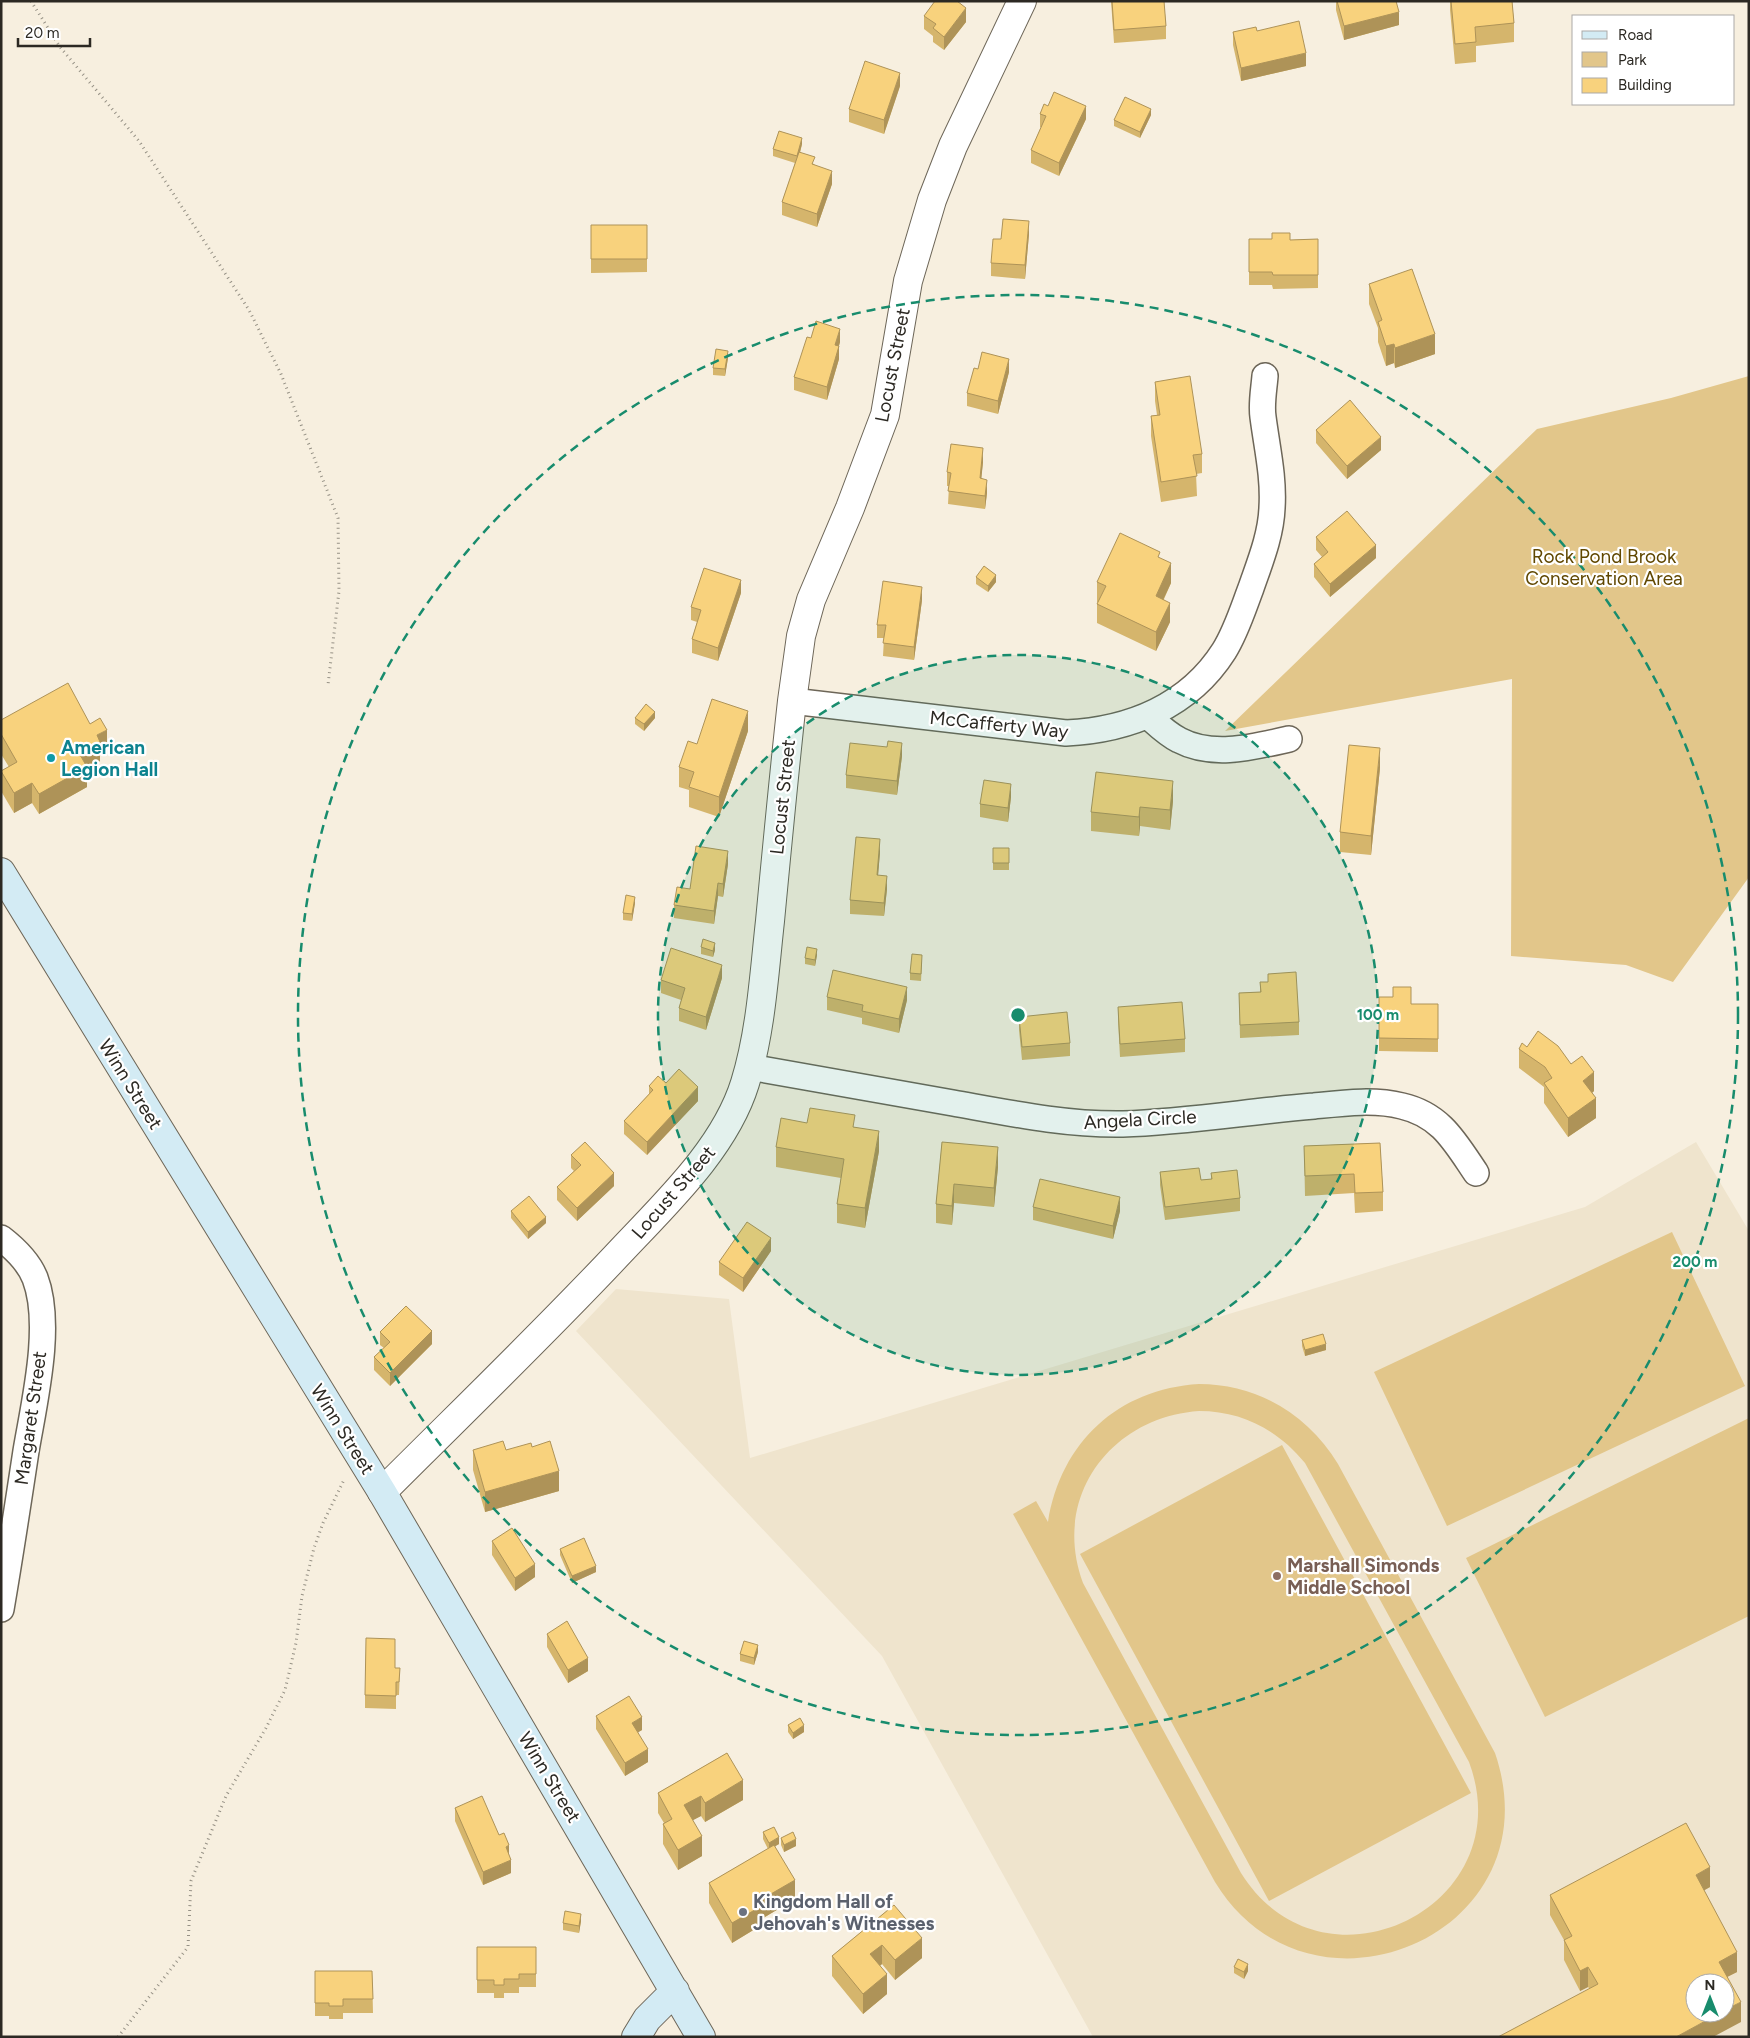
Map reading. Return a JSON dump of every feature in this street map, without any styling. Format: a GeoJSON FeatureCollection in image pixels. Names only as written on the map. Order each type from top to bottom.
{"type":"FeatureCollection","features":[{"type":"Feature","properties":{"kind":"main road","name":"Winn Street"},"geometry":{"type":"LineString","coordinates":[[1,872],[382,1492],[574,1817],[701,2037]]}},
{"type":"Feature","properties":{"kind":"main road"},"geometry":{"type":"LineString","coordinates":[[636,2037],[647,2019],[675,1991]]}},
{"type":"Feature","properties":{"kind":"street","name":"Locust Street"},"geometry":{"type":"LineString","coordinates":[[382,1492],[572,1304],[688,1177],[723,1131],[742,1090],[749,1067],[762,992],[792,701],[801,636],[811,600],[850,508],[885,415],[908,281],[932,200],[953,146],[1022,1]]}},
{"type":"Feature","properties":{"kind":"street","name":"McCafferty Way"},"geometry":{"type":"LineString","coordinates":[[792,701],[1066,733],[1110,728],[1148,716],[1164,709],[1186,694],[1216,664],[1234,633],[1260,563],[1269,532],[1273,500],[1273,478],[1263,416],[1265,376]]}},
{"type":"Feature","properties":{"kind":"street"},"geometry":{"type":"LineString","coordinates":[[1148,716],[1170,735],[1193,745],[1237,749],[1288,739]]}},
{"type":"Feature","properties":{"kind":"street","name":"Angela Circle"},"geometry":{"type":"LineString","coordinates":[[749,1067],[1038,1119],[1088,1123],[1124,1124],[1163,1121],[1343,1103],[1400,1105],[1415,1109],[1440,1124],[1450,1135],[1476,1173]]}},
{"type":"Feature","properties":{"kind":"street","name":"Margaret Street"},"geometry":{"type":"LineString","coordinates":[[1,1238],[21,1257],[35,1278],[41,1304],[42,1330],[37,1394],[1,1609]]}},
{"type":"Feature","properties":{"kind":"path"},"geometry":{"type":"LineString","coordinates":[[30,1],[60,47],[139,141],[249,310],[281,374],[338,518],[339,591],[328,685]]}},
{"type":"Feature","properties":{"kind":"path"},"geometry":{"type":"LineString","coordinates":[[118,2037],[188,1947],[191,1882],[226,1796],[266,1728],[285,1690],[296,1643],[302,1596],[314,1548],[322,1523],[357,1452]]}},
{"type":"Feature","properties":{"kind":"shaded area","name":"Marshall Simonds Middle School"},"geometry":{"type":"Polygon","coordinates":[[[1696,1142],[1749,1231],[1749,2037],[1093,2037],[882,1656],[576,1331],[616,1289],[729,1299],[750,1458],[1585,1207],[1696,1142]]]}},
{"type":"Feature","properties":{"kind":"green space","name":"Rock Pond Brook Conservation Area"},"geometry":{"type":"Polygon","coordinates":[[[1749,376],[1749,877],[1673,982],[1626,965],[1511,956],[1512,679],[1225,731],[1537,429],[1671,398],[1749,376]]]}},
{"type":"Feature","properties":{"kind":"green space"},"geometry":{"type":"Polygon","coordinates":[[[1672,1232],[1745,1386],[1447,1526],[1374,1372],[1672,1232]]]}},
{"type":"Feature","properties":{"kind":"green space"},"geometry":{"type":"Polygon","coordinates":[[[1199,1384],[1241,1389],[1279,1405],[1312,1430],[1338,1464],[1495,1753],[1505,1817],[1491,1872],[1459,1915],[1414,1944],[1362,1958],[1308,1953],[1257,1929],[1215,1882],[1013,1514],[1036,1501],[1048,1522],[1055,1493],[1066,1467],[1080,1444],[1098,1425],[1119,1409],[1143,1396],[1170,1388],[1199,1384]],[[1199,1411],[1167,1417],[1139,1428],[1115,1445],[1096,1467],[1082,1492],[1075,1521],[1075,1551],[1083,1583],[1241,1873],[1277,1912],[1319,1931],[1363,1934],[1406,1921],[1442,1895],[1468,1859],[1478,1814],[1469,1762],[1305,1463],[1271,1432],[1230,1414],[1199,1411]]]}},
{"type":"Feature","properties":{"kind":"green space"},"geometry":{"type":"Polygon","coordinates":[[[1749,1418],[1749,1616],[1545,1717],[1466,1558],[1749,1418]]]}},
{"type":"Feature","properties":{"kind":"green space"},"geometry":{"type":"Polygon","coordinates":[[[1282,1445],[1471,1793],[1269,1901],[1080,1554],[1282,1445]]]}},
{"type":"Feature","properties":{"kind":"building"},"geometry":{"type":"Polygon","coordinates":[[[935,1],[957,1],[966,8],[944,37],[933,28],[936,24],[924,16],[935,1]]]}},
{"type":"Feature","properties":{"kind":"building"},"geometry":{"type":"Polygon","coordinates":[[[1112,1],[1164,1],[1166,26],[1114,30],[1112,1]]]}},
{"type":"Feature","properties":{"kind":"building"},"geometry":{"type":"Polygon","coordinates":[[[1337,1],[1396,1],[1399,12],[1344,26],[1337,1]]]}},
{"type":"Feature","properties":{"kind":"building"},"geometry":{"type":"Polygon","coordinates":[[[1451,1],[1512,1],[1514,23],[1475,27],[1476,42],[1455,44],[1451,1]]]}},
{"type":"Feature","properties":{"kind":"building"},"geometry":{"type":"Polygon","coordinates":[[[1299,21],[1306,53],[1241,68],[1233,32],[1256,27],[1257,31],[1299,21]]]}},
{"type":"Feature","properties":{"kind":"building"},"geometry":{"type":"Polygon","coordinates":[[[865,61],[900,73],[884,120],[849,109],[865,61]]]}},
{"type":"Feature","properties":{"kind":"building"},"geometry":{"type":"Polygon","coordinates":[[[1054,92],[1086,106],[1059,163],[1031,150],[1046,116],[1040,114],[1044,104],[1048,106],[1054,92]]]}},
{"type":"Feature","properties":{"kind":"building"},"geometry":{"type":"Polygon","coordinates":[[[1125,97],[1151,109],[1140,132],[1114,120],[1125,97]]]}},
{"type":"Feature","properties":{"kind":"building"},"geometry":{"type":"Polygon","coordinates":[[[779,131],[802,138],[797,156],[773,149],[779,131]]]}},
{"type":"Feature","properties":{"kind":"building"},"geometry":{"type":"Polygon","coordinates":[[[799,152],[815,157],[812,164],[832,171],[817,214],[782,202],[799,152]]]}},
{"type":"Feature","properties":{"kind":"building"},"geometry":{"type":"Polygon","coordinates":[[[1003,219],[1029,221],[1025,265],[991,263],[993,239],[1001,239],[1003,219]]]}},
{"type":"Feature","properties":{"kind":"building"},"geometry":{"type":"Polygon","coordinates":[[[591,225],[647,225],[647,259],[591,259],[591,225]]]}},
{"type":"Feature","properties":{"kind":"building"},"geometry":{"type":"Polygon","coordinates":[[[1272,233],[1290,233],[1290,240],[1318,239],[1318,275],[1273,275],[1272,272],[1249,272],[1249,239],[1272,239],[1272,233]]]}},
{"type":"Feature","properties":{"kind":"building"},"geometry":{"type":"Polygon","coordinates":[[[1412,269],[1435,334],[1395,348],[1394,344],[1386,346],[1378,322],[1382,320],[1369,284],[1412,269]]]}},
{"type":"Feature","properties":{"kind":"building"},"geometry":{"type":"Polygon","coordinates":[[[816,321],[840,329],[835,345],[839,346],[827,387],[794,377],[807,337],[811,338],[816,321]]]}},
{"type":"Feature","properties":{"kind":"building"},"geometry":{"type":"Polygon","coordinates":[[[716,349],[728,351],[725,369],[713,368],[716,349]]]}},
{"type":"Feature","properties":{"kind":"building"},"geometry":{"type":"Polygon","coordinates":[[[982,352],[1009,359],[998,401],[967,393],[974,368],[978,369],[982,352]]]}},
{"type":"Feature","properties":{"kind":"building"},"geometry":{"type":"Polygon","coordinates":[[[1190,376],[1202,454],[1193,455],[1197,476],[1161,482],[1151,416],[1160,415],[1155,382],[1190,376]]]}},
{"type":"Feature","properties":{"kind":"building"},"geometry":{"type":"Polygon","coordinates":[[[1350,400],[1381,437],[1347,466],[1316,430],[1350,400]]]}},
{"type":"Feature","properties":{"kind":"building"},"geometry":{"type":"Polygon","coordinates":[[[951,444],[983,448],[980,478],[987,480],[985,496],[948,491],[951,473],[947,472],[951,444]]]}},
{"type":"Feature","properties":{"kind":"building"},"geometry":{"type":"Polygon","coordinates":[[[1347,511],[1376,545],[1330,584],[1314,564],[1328,552],[1316,537],[1347,511]]]}},
{"type":"Feature","properties":{"kind":"building"},"geometry":{"type":"Polygon","coordinates":[[[1120,533],[1160,552],[1158,557],[1171,563],[1156,596],[1170,603],[1156,632],[1097,604],[1106,586],[1097,582],[1120,533]]]}},
{"type":"Feature","properties":{"kind":"building"},"geometry":{"type":"Polygon","coordinates":[[[984,566],[996,575],[988,586],[976,577],[984,566]]]}},
{"type":"Feature","properties":{"kind":"building"},"geometry":{"type":"Polygon","coordinates":[[[704,568],[741,580],[718,648],[692,639],[701,610],[691,607],[704,568]]]}},
{"type":"Feature","properties":{"kind":"building"},"geometry":{"type":"Polygon","coordinates":[[[883,581],[922,587],[914,647],[883,643],[886,625],[877,625],[883,581]]]}},
{"type":"Feature","properties":{"kind":"building","name":"American Legion Hall"},"geometry":{"type":"Polygon","coordinates":[[[68,683],[90,724],[100,718],[107,730],[97,735],[100,742],[79,753],[87,767],[39,794],[32,783],[14,793],[1,771],[17,762],[1,734],[1,720],[68,683]]]}},
{"type":"Feature","properties":{"kind":"building"},"geometry":{"type":"Polygon","coordinates":[[[712,699],[748,711],[719,797],[689,787],[694,772],[679,767],[688,741],[697,744],[712,699]]]}},
{"type":"Feature","properties":{"kind":"building"},"geometry":{"type":"Polygon","coordinates":[[[646,704],[655,712],[644,724],[635,718],[646,704]]]}},
{"type":"Feature","properties":{"kind":"building"},"geometry":{"type":"Polygon","coordinates":[[[888,741],[902,743],[897,781],[846,775],[850,743],[887,747],[888,741]]]}},
{"type":"Feature","properties":{"kind":"building"},"geometry":{"type":"Polygon","coordinates":[[[1349,745],[1380,748],[1371,836],[1340,832],[1349,745]]]}},
{"type":"Feature","properties":{"kind":"building"},"geometry":{"type":"Polygon","coordinates":[[[1096,772],[1173,781],[1170,810],[1140,807],[1139,817],[1091,812],[1096,772]]]}},
{"type":"Feature","properties":{"kind":"building"},"geometry":{"type":"Polygon","coordinates":[[[984,780],[1011,784],[1008,808],[980,804],[984,780]]]}},
{"type":"Feature","properties":{"kind":"building"},"geometry":{"type":"Polygon","coordinates":[[[856,837],[880,839],[877,875],[887,876],[884,903],[850,900],[856,837]]]}},
{"type":"Feature","properties":{"kind":"building"},"geometry":{"type":"Polygon","coordinates":[[[696,846],[728,851],[723,884],[718,883],[714,911],[674,905],[677,887],[690,889],[696,846]]]}},
{"type":"Feature","properties":{"kind":"building"},"geometry":{"type":"Polygon","coordinates":[[[993,848],[1009,848],[1009,863],[993,863],[993,848]]]}},
{"type":"Feature","properties":{"kind":"building"},"geometry":{"type":"Polygon","coordinates":[[[626,895],[635,897],[632,914],[623,913],[626,895]]]}},
{"type":"Feature","properties":{"kind":"building"},"geometry":{"type":"Polygon","coordinates":[[[703,939],[715,943],[713,951],[701,947],[703,939]]]}},
{"type":"Feature","properties":{"kind":"building"},"geometry":{"type":"Polygon","coordinates":[[[807,947],[817,949],[815,960],[805,958],[807,947]]]}},
{"type":"Feature","properties":{"kind":"building"},"geometry":{"type":"Polygon","coordinates":[[[671,948],[722,965],[706,1017],[679,1008],[685,988],[661,980],[671,948]]]}},
{"type":"Feature","properties":{"kind":"building"},"geometry":{"type":"Polygon","coordinates":[[[912,954],[922,955],[921,974],[910,973],[912,954]]]}},
{"type":"Feature","properties":{"kind":"building"},"geometry":{"type":"Polygon","coordinates":[[[833,970],[907,987],[899,1019],[862,1011],[863,1005],[827,997],[833,970]]]}},
{"type":"Feature","properties":{"kind":"building"},"geometry":{"type":"Polygon","coordinates":[[[1296,972],[1299,1022],[1240,1025],[1239,993],[1261,992],[1260,982],[1268,982],[1268,974],[1296,972]]]}},
{"type":"Feature","properties":{"kind":"building"},"geometry":{"type":"Polygon","coordinates":[[[1393,987],[1411,987],[1411,1004],[1438,1004],[1438,1039],[1379,1038],[1379,997],[1393,997],[1393,987]]]}},
{"type":"Feature","properties":{"kind":"building"},"geometry":{"type":"Polygon","coordinates":[[[1182,1002],[1185,1039],[1120,1044],[1118,1007],[1182,1002]]]}},
{"type":"Feature","properties":{"kind":"building"},"geometry":{"type":"Polygon","coordinates":[[[1067,1012],[1070,1043],[1022,1047],[1019,1017],[1067,1012]]]}},
{"type":"Feature","properties":{"kind":"building"},"geometry":{"type":"Polygon","coordinates":[[[1538,1031],[1558,1046],[1571,1064],[1582,1056],[1594,1072],[1583,1081],[1596,1098],[1568,1118],[1544,1083],[1552,1078],[1545,1067],[1519,1049],[1522,1043],[1527,1047],[1538,1031]]]}},
{"type":"Feature","properties":{"kind":"building"},"geometry":{"type":"Polygon","coordinates":[[[679,1069],[698,1087],[647,1142],[624,1121],[653,1090],[649,1086],[658,1076],[666,1083],[679,1069]]]}},
{"type":"Feature","properties":{"kind":"building"},"geometry":{"type":"Polygon","coordinates":[[[810,1108],[855,1115],[853,1127],[879,1131],[865,1208],[837,1204],[844,1159],[776,1147],[781,1118],[807,1123],[810,1108]]]}},
{"type":"Feature","properties":{"kind":"building"},"geometry":{"type":"Polygon","coordinates":[[[585,1142],[614,1173],[577,1208],[557,1187],[581,1165],[571,1155],[585,1142]]]}},
{"type":"Feature","properties":{"kind":"building"},"geometry":{"type":"Polygon","coordinates":[[[942,1142],[998,1147],[994,1188],[954,1184],[952,1206],[936,1204],[942,1142]]]}},
{"type":"Feature","properties":{"kind":"building"},"geometry":{"type":"Polygon","coordinates":[[[1380,1143],[1383,1192],[1355,1193],[1354,1174],[1305,1176],[1304,1146],[1380,1143]]]}},
{"type":"Feature","properties":{"kind":"building"},"geometry":{"type":"Polygon","coordinates":[[[1199,1168],[1201,1180],[1212,1179],[1211,1173],[1237,1170],[1240,1198],[1165,1207],[1160,1172],[1199,1168]]]}},
{"type":"Feature","properties":{"kind":"building"},"geometry":{"type":"Polygon","coordinates":[[[1040,1179],[1120,1197],[1113,1226],[1033,1207],[1040,1179]]]}},
{"type":"Feature","properties":{"kind":"building"},"geometry":{"type":"Polygon","coordinates":[[[529,1196],[546,1217],[528,1232],[511,1211],[529,1196]]]}},
{"type":"Feature","properties":{"kind":"building"},"geometry":{"type":"Polygon","coordinates":[[[747,1222],[771,1238],[743,1278],[719,1262],[747,1222]]]}},
{"type":"Feature","properties":{"kind":"building"},"geometry":{"type":"Polygon","coordinates":[[[406,1306],[432,1331],[390,1373],[374,1357],[390,1342],[380,1332],[406,1306]]]}},
{"type":"Feature","properties":{"kind":"building"},"geometry":{"type":"Polygon","coordinates":[[[1323,1334],[1326,1344],[1305,1350],[1302,1340],[1323,1334]]]}},
{"type":"Feature","properties":{"kind":"building"},"geometry":{"type":"Polygon","coordinates":[[[503,1441],[506,1450],[531,1443],[532,1447],[550,1441],[559,1471],[485,1492],[473,1450],[503,1441]]]}},
{"type":"Feature","properties":{"kind":"building"},"geometry":{"type":"Polygon","coordinates":[[[512,1528],[535,1564],[515,1578],[492,1541],[512,1528]]]}},
{"type":"Feature","properties":{"kind":"building"},"geometry":{"type":"Polygon","coordinates":[[[584,1538],[596,1566],[572,1576],[560,1549],[584,1538]]]}},
{"type":"Feature","properties":{"kind":"building"},"geometry":{"type":"Polygon","coordinates":[[[567,1621],[588,1658],[568,1670],[547,1634],[567,1621]]]}},
{"type":"Feature","properties":{"kind":"building"},"geometry":{"type":"Polygon","coordinates":[[[366,1638],[395,1639],[395,1668],[400,1668],[399,1682],[396,1682],[396,1696],[365,1695],[366,1638]]]}},
{"type":"Feature","properties":{"kind":"building"},"geometry":{"type":"Polygon","coordinates":[[[744,1641],[758,1645],[754,1658],[740,1654],[744,1641]]]}},
{"type":"Feature","properties":{"kind":"building"},"geometry":{"type":"Polygon","coordinates":[[[629,1696],[642,1717],[632,1723],[648,1749],[625,1763],[596,1716],[629,1696]]]}},
{"type":"Feature","properties":{"kind":"building"},"geometry":{"type":"Polygon","coordinates":[[[800,1718],[804,1725],[793,1733],[788,1725],[800,1718]]]}},
{"type":"Feature","properties":{"kind":"building"},"geometry":{"type":"Polygon","coordinates":[[[727,1753],[743,1780],[705,1803],[701,1796],[684,1805],[702,1836],[678,1850],[663,1824],[672,1819],[658,1793],[727,1753]]]}},
{"type":"Feature","properties":{"kind":"building"},"geometry":{"type":"Polygon","coordinates":[[[482,1796],[499,1835],[504,1833],[509,1845],[506,1847],[511,1860],[483,1872],[455,1808],[482,1796]]]}},
{"type":"Feature","properties":{"kind":"building"},"geometry":{"type":"Polygon","coordinates":[[[1686,1823],[1710,1867],[1696,1875],[1737,1952],[1719,1962],[1725,1973],[1685,1973],[1685,2023],[1702,2023],[1676,2037],[1498,2037],[1598,1984],[1588,1967],[1580,1971],[1564,1940],[1572,1936],[1550,1895],[1686,1823]]]}},
{"type":"Feature","properties":{"kind":"building"},"geometry":{"type":"Polygon","coordinates":[[[774,1827],[779,1837],[769,1843],[763,1832],[774,1827]]]}},
{"type":"Feature","properties":{"kind":"building"},"geometry":{"type":"Polygon","coordinates":[[[793,1832],[796,1839],[784,1845],[781,1838],[793,1832]]]}},
{"type":"Feature","properties":{"kind":"building"},"geometry":{"type":"Polygon","coordinates":[[[774,1845],[795,1880],[757,1902],[760,1907],[732,1923],[709,1883],[774,1845]]]}},
{"type":"Feature","properties":{"kind":"building"},"geometry":{"type":"Polygon","coordinates":[[[894,1905],[922,1938],[895,1960],[882,1945],[870,1954],[887,1974],[863,1994],[832,1956],[894,1905]]]}},
{"type":"Feature","properties":{"kind":"building"},"geometry":{"type":"Polygon","coordinates":[[[565,1911],[581,1914],[579,1926],[563,1923],[565,1911]]]}},
{"type":"Feature","properties":{"kind":"building"},"geometry":{"type":"Polygon","coordinates":[[[477,1947],[536,1947],[536,1974],[519,1974],[519,1979],[504,1979],[504,1985],[494,1985],[494,1980],[477,1980],[477,1947]]]}},
{"type":"Feature","properties":{"kind":"building"},"geometry":{"type":"Polygon","coordinates":[[[1238,1959],[1248,1964],[1244,1972],[1234,1967],[1238,1959]]]}},
{"type":"Feature","properties":{"kind":"building"},"geometry":{"type":"Polygon","coordinates":[[[315,1971],[372,1971],[373,1999],[343,1999],[343,2006],[315,2003],[315,1971]]]}},
{"type":"Feature","properties":{"kind":"building"},"geometry":{"type":"Polygon","coordinates":[[[1735,1991],[1741,2002],[1735,2005],[1735,1991]]]}},
{"type":"Feature","properties":{"kind":"place","name":"American Legion Hall"},"geometry":{"type":"Point","coordinates":[51,758]}},
{"type":"Feature","properties":{"kind":"place","name":"Marshall Simonds Middle School"},"geometry":{"type":"Point","coordinates":[1277,1576]}},
{"type":"Feature","properties":{"kind":"place","name":"Kingdom Hall of Jehovah's Witnesses"},"geometry":{"type":"Point","coordinates":[743,1912]}}]}
